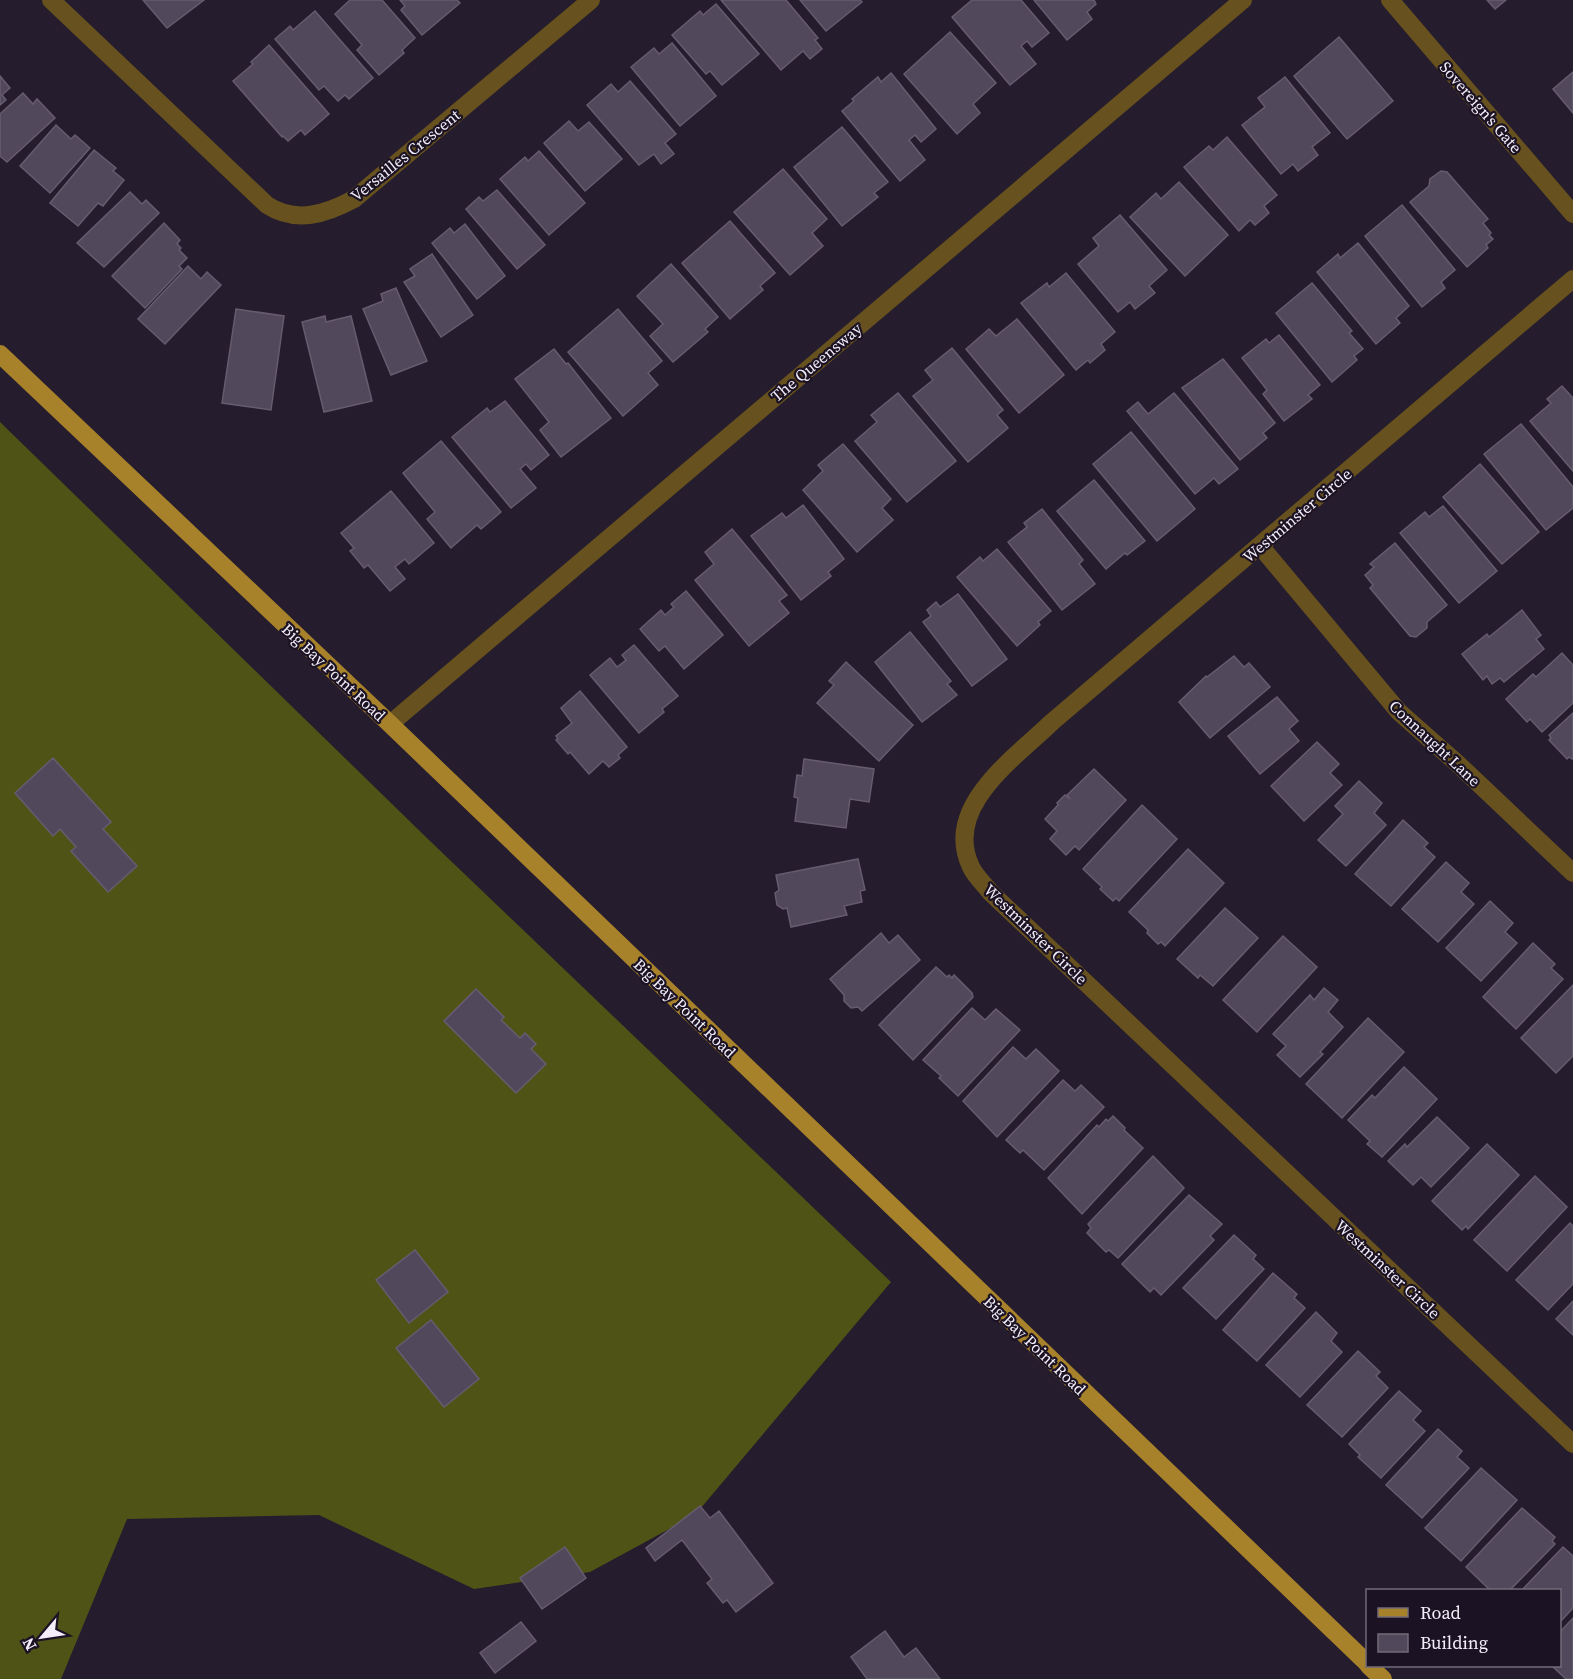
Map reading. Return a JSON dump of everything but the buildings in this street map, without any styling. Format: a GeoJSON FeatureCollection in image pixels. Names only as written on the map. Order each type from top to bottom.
{"type":"FeatureCollection","features":[{"type":"Feature","properties":{"kind":"main road","name":"Big Bay Point Road"},"geometry":{"type":"LineString","coordinates":[[0,354],[390,724],[1366,1663]]}},
{"type":"Feature","properties":{"kind":"main road","name":"Big Bay Point Road"},"geometry":{"type":"LineString","coordinates":[[1370,1667],[1383,1679]]}},
{"type":"Feature","properties":{"kind":"street","name":"Versailles Crescent"},"geometry":{"type":"LineString","coordinates":[[51,0],[267,205],[278,212],[294,216],[315,215],[334,210],[354,199],[591,0]]}},
{"type":"Feature","properties":{"kind":"street","name":"The Queensway"},"geometry":{"type":"LineString","coordinates":[[390,724],[1243,0]]}},
{"type":"Feature","properties":{"kind":"street","name":"Sovereign's Gate"},"geometry":{"type":"LineString","coordinates":[[1390,0],[1573,214]]}},
{"type":"Feature","properties":{"kind":"street","name":"Westminster Circle"},"geometry":{"type":"LineString","coordinates":[[1573,279],[1261,547],[1052,722],[989,782],[975,799],[967,819],[963,844],[971,868],[991,893],[1573,1444]]}},
{"type":"Feature","properties":{"kind":"street","name":"Connaught Lane"},"geometry":{"type":"LineString","coordinates":[[1261,547],[1399,712],[1458,764],[1573,873]]}},
{"type":"Feature","properties":{"kind":"green space"},"geometry":{"type":"Polygon","coordinates":[[[0,422],[430,841],[891,1282],[695,1515],[590,1572],[474,1589],[319,1515],[127,1519],[61,1679],[0,1679],[0,422]]]}}]}
